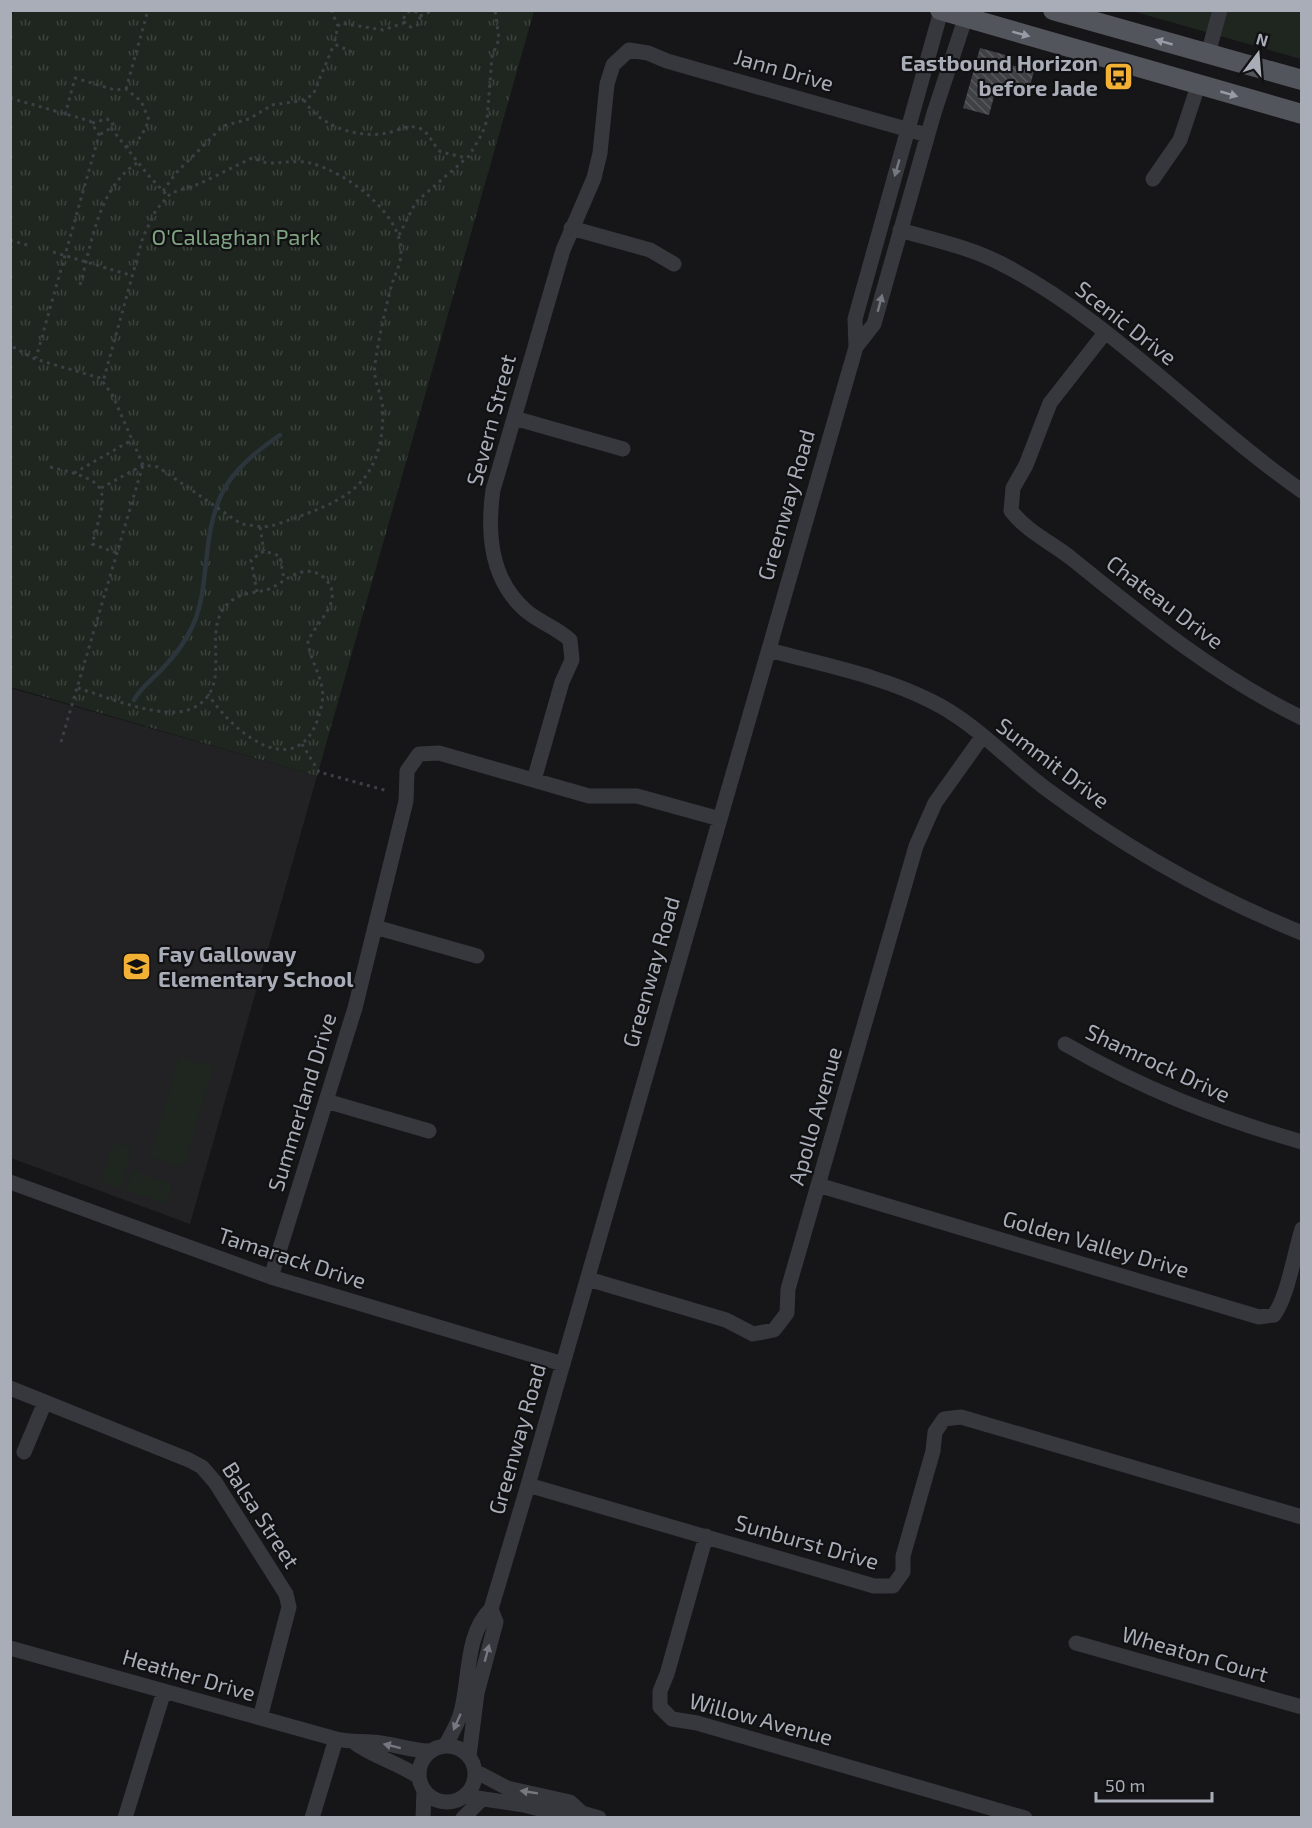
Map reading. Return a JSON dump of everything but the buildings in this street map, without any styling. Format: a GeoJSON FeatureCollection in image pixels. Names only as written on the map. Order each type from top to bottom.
{"type":"FeatureCollection","features":[{"type":"Feature","properties":{"kind":"main road"},"geometry":{"type":"LineString","coordinates":[[1053,10],[1302,80]]}},
{"type":"Feature","properties":{"kind":"main road"},"geometry":{"type":"LineString","coordinates":[[941,11],[966,14],[1198,86],[1302,114]]}},
{"type":"Feature","properties":{"kind":"street"},"geometry":{"type":"LineString","coordinates":[[1208,54],[1220,10]]}},
{"type":"Feature","properties":{"kind":"street","name":"Greenway Road"},"geometry":{"type":"LineString","coordinates":[[472,1764],[477,1693],[496,1622],[492,1610],[856,347],[855,319],[941,11]]}},
{"type":"Feature","properties":{"kind":"street","name":"Greenway Road"},"geometry":{"type":"LineString","coordinates":[[856,347],[874,324],[927,135],[966,14]]}},
{"type":"Feature","properties":{"kind":"street","name":"Jann Drive"},"geometry":{"type":"LineString","coordinates":[[629,50],[648,53],[667,61],[927,135]]}},
{"type":"Feature","properties":{"kind":"street","name":"Severn Street"},"geometry":{"type":"LineString","coordinates":[[534,780],[562,682],[572,660],[570,640],[558,629],[542,623],[523,609],[500,578],[490,545],[488,520],[493,489],[571,228],[594,178],[600,153],[607,84],[613,65],[629,50]]}},
{"type":"Feature","properties":{"kind":"street"},"geometry":{"type":"LineString","coordinates":[[1153,180],[1180,140],[1198,86]]}},
{"type":"Feature","properties":{"kind":"street"},"geometry":{"type":"LineString","coordinates":[[571,228],[650,250],[674,264]]}},
{"type":"Feature","properties":{"kind":"street","name":"Scenic Drive"},"geometry":{"type":"LineString","coordinates":[[900,230],[998,262],[1065,303],[1302,491]]}},
{"type":"Feature","properties":{"kind":"street","name":"Chateau Drive"},"geometry":{"type":"LineString","coordinates":[[1104,333],[1050,403],[1026,465],[1013,488],[1011,511],[1025,528],[1054,545],[1202,661],[1302,718]]}},
{"type":"Feature","properties":{"kind":"street"},"geometry":{"type":"LineString","coordinates":[[514,418],[623,449]]}},
{"type":"Feature","properties":{"kind":"street","name":"Summit Drive"},"geometry":{"type":"LineString","coordinates":[[769,650],[909,691],[935,703],[1044,787],[1118,839],[1208,891],[1302,933]]}},
{"type":"Feature","properties":{"kind":"street","name":"Apollo Avenue"},"geometry":{"type":"LineString","coordinates":[[588,1279],[726,1320],[753,1334],[774,1330],[787,1313],[789,1289],[818,1185],[922,830],[950,779],[982,737]]}},
{"type":"Feature","properties":{"kind":"street","name":"Summerland Drive"},"geometry":{"type":"LineString","coordinates":[[271,1277],[355,1008],[406,801],[407,771],[419,754],[439,753],[589,796],[638,796],[658,800],[720,819]]}},
{"type":"Feature","properties":{"kind":"street"},"geometry":{"type":"LineString","coordinates":[[375,927],[477,956]]}},
{"type":"Feature","properties":{"kind":"street","name":"Shamrock Drive"},"geometry":{"type":"LineString","coordinates":[[1065,1044],[1185,1105],[1302,1142]]}},
{"type":"Feature","properties":{"kind":"street"},"geometry":{"type":"LineString","coordinates":[[326,1101],[429,1131]]}},
{"type":"Feature","properties":{"kind":"street","name":"Tamarack Drive"},"geometry":{"type":"LineString","coordinates":[[10,1182],[271,1277],[563,1364]]}},
{"type":"Feature","properties":{"kind":"street","name":"Golden Valley Drive"},"geometry":{"type":"LineString","coordinates":[[818,1185],[1259,1317],[1274,1315],[1284,1302],[1286,1281],[1302,1229]]}},
{"type":"Feature","properties":{"kind":"street","name":"Balsa Street"},"geometry":{"type":"LineString","coordinates":[[10,1388],[189,1460],[202,1467],[215,1482],[286,1594],[289,1607],[260,1718]]}},
{"type":"Feature","properties":{"kind":"street"},"geometry":{"type":"LineString","coordinates":[[24,1452],[45,1402]]}},
{"type":"Feature","properties":{"kind":"street","name":"Sunburst Drive"},"geometry":{"type":"LineString","coordinates":[[528,1485],[874,1586],[893,1586],[903,1572],[903,1556],[933,1450],[935,1432],[944,1419],[961,1417],[1302,1517]]}},
{"type":"Feature","properties":{"kind":"street","name":"Willow Avenue"},"geometry":{"type":"LineString","coordinates":[[706,1536],[667,1674],[660,1691],[660,1707],[672,1719],[708,1726],[1025,1818]]}},
{"type":"Feature","properties":{"kind":"street","name":"Greenway Road"},"geometry":{"type":"LineString","coordinates":[[445,1746],[461,1713],[475,1639],[482,1618],[492,1610]]}},
{"type":"Feature","properties":{"kind":"street","name":"Wheaton Court"},"geometry":{"type":"LineString","coordinates":[[1076,1643],[1302,1707]]}},
{"type":"Feature","properties":{"kind":"street","name":"Heather Drive"},"geometry":{"type":"LineString","coordinates":[[10,1648],[336,1739],[355,1743],[375,1742],[411,1750],[430,1751]]}},
{"type":"Feature","properties":{"kind":"street"},"geometry":{"type":"LineString","coordinates":[[125,1818],[164,1691]]}},
{"type":"Feature","properties":{"kind":"street"},"geometry":{"type":"LineString","coordinates":[[312,1818],[336,1739]]}},
{"type":"Feature","properties":{"kind":"street","name":"Heather Drive"},"geometry":{"type":"LineString","coordinates":[[355,1743],[371,1754],[398,1764],[421,1783]]}},
{"type":"Feature","properties":{"kind":"street"},"geometry":{"type":"LineString","coordinates":[[423,1818],[420,1764],[430,1751],[445,1746],[460,1749],[472,1764],[507,1788],[570,1802],[582,1813],[599,1818]]}},
{"type":"Feature","properties":{"kind":"street"},"geometry":{"type":"LineString","coordinates":[[444,1818],[474,1784],[472,1764]]}},
{"type":"Feature","properties":{"kind":"street"},"geometry":{"type":"LineString","coordinates":[[421,1783],[433,1799],[482,1799],[524,1805],[566,1816],[582,1813]]}},
{"type":"Feature","properties":{"kind":"street"},"geometry":{"type":"LineString","coordinates":[[463,1818],[482,1799]]}},
{"type":"Feature","properties":{"kind":"path"},"geometry":{"type":"LineString","coordinates":[[126,89],[148,10]]}},
{"type":"Feature","properties":{"kind":"path"},"geometry":{"type":"LineString","coordinates":[[163,191],[176,173],[223,126],[249,119],[272,105],[304,100],[317,88],[334,44],[338,26],[332,10]]}},
{"type":"Feature","properties":{"kind":"path"},"geometry":{"type":"LineString","coordinates":[[420,16],[434,10]]}},
{"type":"Feature","properties":{"kind":"path"},"geometry":{"type":"LineString","coordinates":[[399,235],[416,202],[467,158],[478,142],[487,120],[492,57],[499,39],[495,10]]}},
{"type":"Feature","properties":{"kind":"path"},"geometry":{"type":"LineString","coordinates":[[404,23],[405,15],[409,11],[414,11],[420,16]]}},
{"type":"Feature","properties":{"kind":"path"},"geometry":{"type":"LineString","coordinates":[[338,26],[346,22],[383,30],[404,23],[414,27],[420,22],[420,16]]}},
{"type":"Feature","properties":{"kind":"path"},"geometry":{"type":"LineString","coordinates":[[334,44],[352,52]]}},
{"type":"Feature","properties":{"kind":"path"},"geometry":{"type":"LineString","coordinates":[[65,115],[75,78],[115,90],[126,89],[141,101],[149,120],[141,137],[125,148]]}},
{"type":"Feature","properties":{"kind":"path"},"geometry":{"type":"LineString","coordinates":[[10,98],[92,123],[107,119],[113,123],[111,128],[99,135],[36,359]]}},
{"type":"Feature","properties":{"kind":"path"},"geometry":{"type":"LineString","coordinates":[[304,100],[309,108],[327,122],[347,131],[376,135],[416,127],[426,132],[441,152],[450,156],[467,158]]}},
{"type":"Feature","properties":{"kind":"path"},"geometry":{"type":"LineString","coordinates":[[92,123],[99,135]]}},
{"type":"Feature","properties":{"kind":"path"},"geometry":{"type":"LineString","coordinates":[[111,128],[137,163],[168,196]]}},
{"type":"Feature","properties":{"kind":"path"},"geometry":{"type":"LineString","coordinates":[[101,488],[143,465],[158,467],[241,524],[260,527],[275,525],[332,502],[362,485],[369,476],[379,446],[383,410],[374,368],[393,281],[400,261],[399,235],[389,217],[374,200],[332,172],[310,163],[282,161],[267,163],[252,158],[199,184],[179,189],[168,196],[156,210],[143,237],[103,382]]}},
{"type":"Feature","properties":{"kind":"path"},"geometry":{"type":"LineString","coordinates":[[80,285],[108,195],[120,176],[137,163]]}},
{"type":"Feature","properties":{"kind":"path"},"geometry":{"type":"LineString","coordinates":[[10,240],[30,246]]}},
{"type":"Feature","properties":{"kind":"path"},"geometry":{"type":"LineString","coordinates":[[52,252],[133,276]]}},
{"type":"Feature","properties":{"kind":"path"},"geometry":{"type":"LineString","coordinates":[[13,347],[36,359],[103,382],[113,396],[143,465],[61,742]]}},
{"type":"Feature","properties":{"kind":"path"},"geometry":{"type":"LineString","coordinates":[[74,473],[132,440]]}},
{"type":"Feature","properties":{"kind":"path"},"geometry":{"type":"LineString","coordinates":[[50,467],[92,479],[101,488],[104,502],[92,544],[117,553]]}},
{"type":"Feature","properties":{"kind":"path"},"geometry":{"type":"LineString","coordinates":[[260,527],[264,551]]}},
{"type":"Feature","properties":{"kind":"path"},"geometry":{"type":"LineString","coordinates":[[264,551],[280,556],[284,580]]}},
{"type":"Feature","properties":{"kind":"path"},"geometry":{"type":"LineString","coordinates":[[256,592],[250,560],[264,551]]}},
{"type":"Feature","properties":{"kind":"path"},"geometry":{"type":"LineString","coordinates":[[78,688],[137,706],[174,713],[196,707],[208,694],[217,671],[216,628],[221,612],[235,598],[275,586],[305,572],[320,574],[327,580],[332,599],[330,608],[308,641],[323,689],[318,716],[302,744],[287,749],[250,740],[227,720],[208,694]]}},
{"type":"Feature","properties":{"kind":"path"},"geometry":{"type":"LineString","coordinates":[[302,744],[319,772],[388,791]]}},
{"type":"Feature","properties":{"kind":"shaded area","name":"Fay Galloway Elementary School"},"geometry":{"type":"Polygon","coordinates":[[[10,688],[317,776],[190,1224],[11,1158],[10,688]]]}},
{"type":"Feature","properties":{"kind":"green space","name":"O'Callaghan Park"},"geometry":{"type":"Polygon","coordinates":[[[14,10],[534,11],[317,776],[11,687],[10,21],[14,10]]]}},
{"type":"Feature","properties":{"kind":"green space"},"geometry":{"type":"Polygon","coordinates":[[[1132,11],[1301,11],[1301,59],[1132,11]]]}},
{"type":"Feature","properties":{"kind":"green space"},"geometry":{"type":"Polygon","coordinates":[[[179,1057],[213,1067],[184,1167],[150,1157],[179,1057]]]}},
{"type":"Feature","properties":{"kind":"green space"},"geometry":{"type":"Polygon","coordinates":[[[112,1142],[132,1148],[121,1188],[101,1183],[112,1142]]]}},
{"type":"Feature","properties":{"kind":"green space"},"geometry":{"type":"Polygon","coordinates":[[[132,1170],[172,1184],[166,1204],[126,1190],[132,1170]]]}},
{"type":"Feature","properties":{"kind":"waterway"},"geometry":{"type":"LineString","coordinates":[[134,700],[175,655],[193,625],[201,599],[214,514],[227,484],[248,459],[280,435]]}},
{"type":"Feature","properties":{"kind":"place","name":"Eastbound Horizon before Jade"},"geometry":{"type":"Point","coordinates":[1119,76]}},
{"type":"Feature","properties":{"kind":"place","name":"Fay Galloway Elementary School"},"geometry":{"type":"Point","coordinates":[137,967]}}]}
